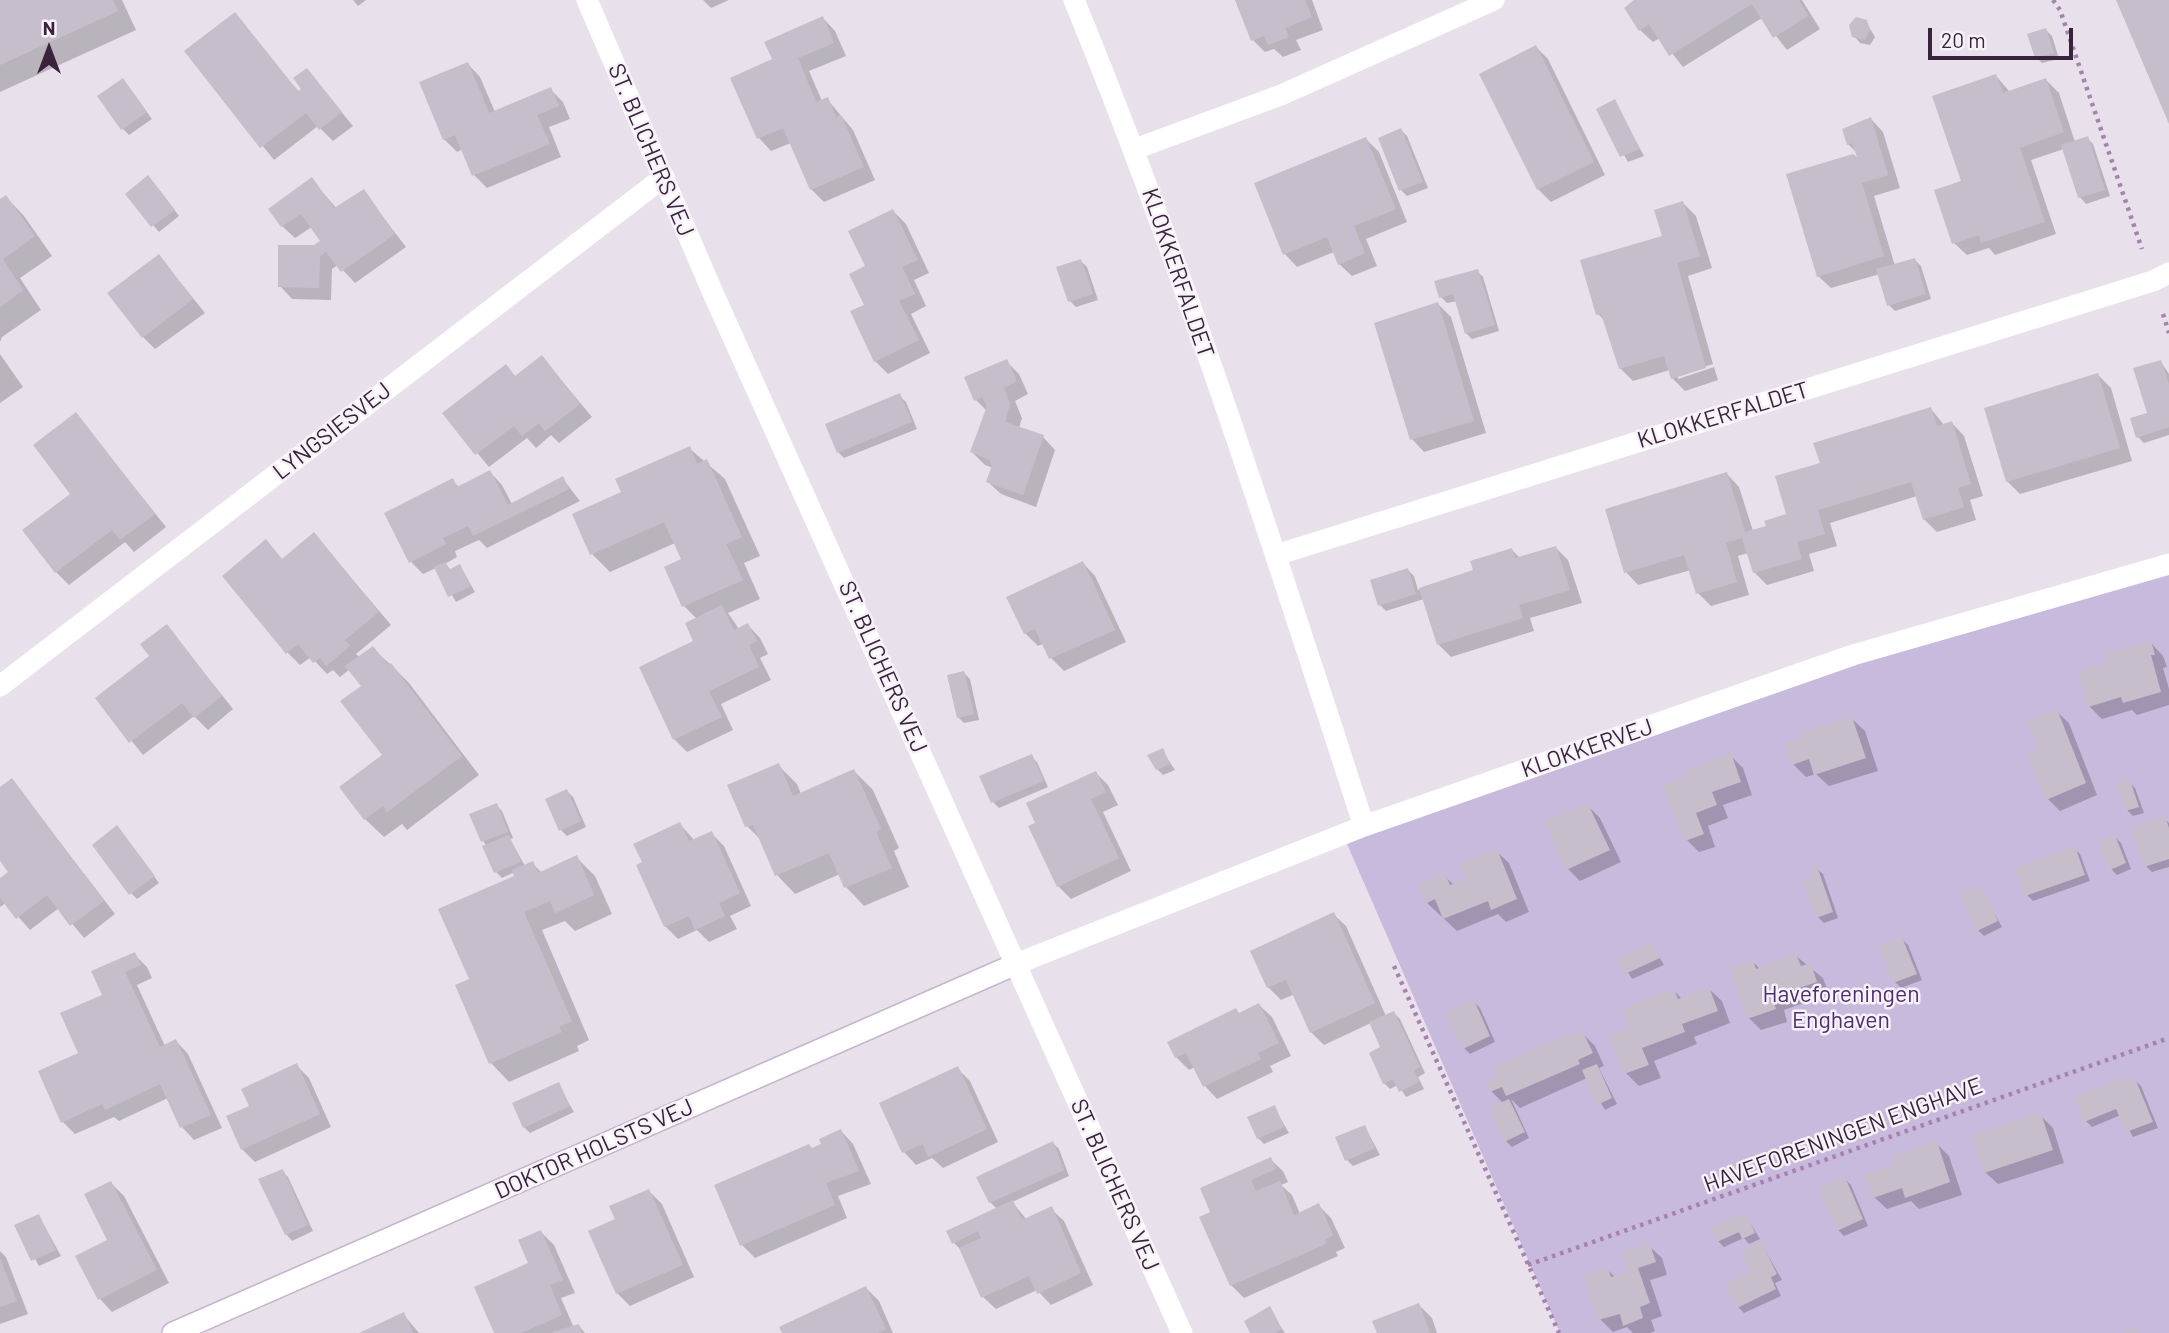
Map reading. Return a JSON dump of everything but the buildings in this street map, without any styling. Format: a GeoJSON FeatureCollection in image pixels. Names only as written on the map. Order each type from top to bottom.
{"type":"FeatureCollection","features":[{"type":"Feature","properties":{"kind":"street","name":"ST. BLICHERS VEJ"},"geometry":{"type":"LineString","coordinates":[[587,0],[1182,1333]]}},
{"type":"Feature","properties":{"kind":"street","name":"KLOKKERFALDET"},"geometry":{"type":"LineString","coordinates":[[1074,0],[1135,149],[1276,555],[1364,826]]}},
{"type":"Feature","properties":{"kind":"street"},"geometry":{"type":"LineString","coordinates":[[1135,149],[1280,94],[1494,0]]}},
{"type":"Feature","properties":{"kind":"street","name":"LYNGSIESVEJ"},"geometry":{"type":"LineString","coordinates":[[0,685],[664,177]]}},
{"type":"Feature","properties":{"kind":"street","name":"KLOKKERFALDET"},"geometry":{"type":"LineString","coordinates":[[1276,555],[2161,277]]}},
{"type":"Feature","properties":{"kind":"street","name":"KLOKKERVEJ"},"geometry":{"type":"LineString","coordinates":[[1016,964],[1364,826],[1853,655],[2169,564]]}},
{"type":"Feature","properties":{"kind":"street","name":"DOKTOR HOLSTS VEJ"},"geometry":{"type":"LineString","coordinates":[[173,1333],[1016,964]]}},
{"type":"Feature","properties":{"kind":"path"},"geometry":{"type":"LineString","coordinates":[[2053,0],[2060,10],[2161,277],[2169,333]]}},
{"type":"Feature","properties":{"kind":"path"},"geometry":{"type":"LineString","coordinates":[[1394,965],[1559,1333]]}},
{"type":"Feature","properties":{"kind":"path","name":"HAVEFORENINGEN ENGHAVE"},"geometry":{"type":"LineString","coordinates":[[1528,1265],[2169,1038]]}},
{"type":"Feature","properties":{"kind":"green space","name":"Haveforeningen Enghaven"},"geometry":{"type":"Polygon","coordinates":[[[2169,566],[2169,1333],[1560,1333],[1344,837],[1854,656],[2169,566]]]}}]}
